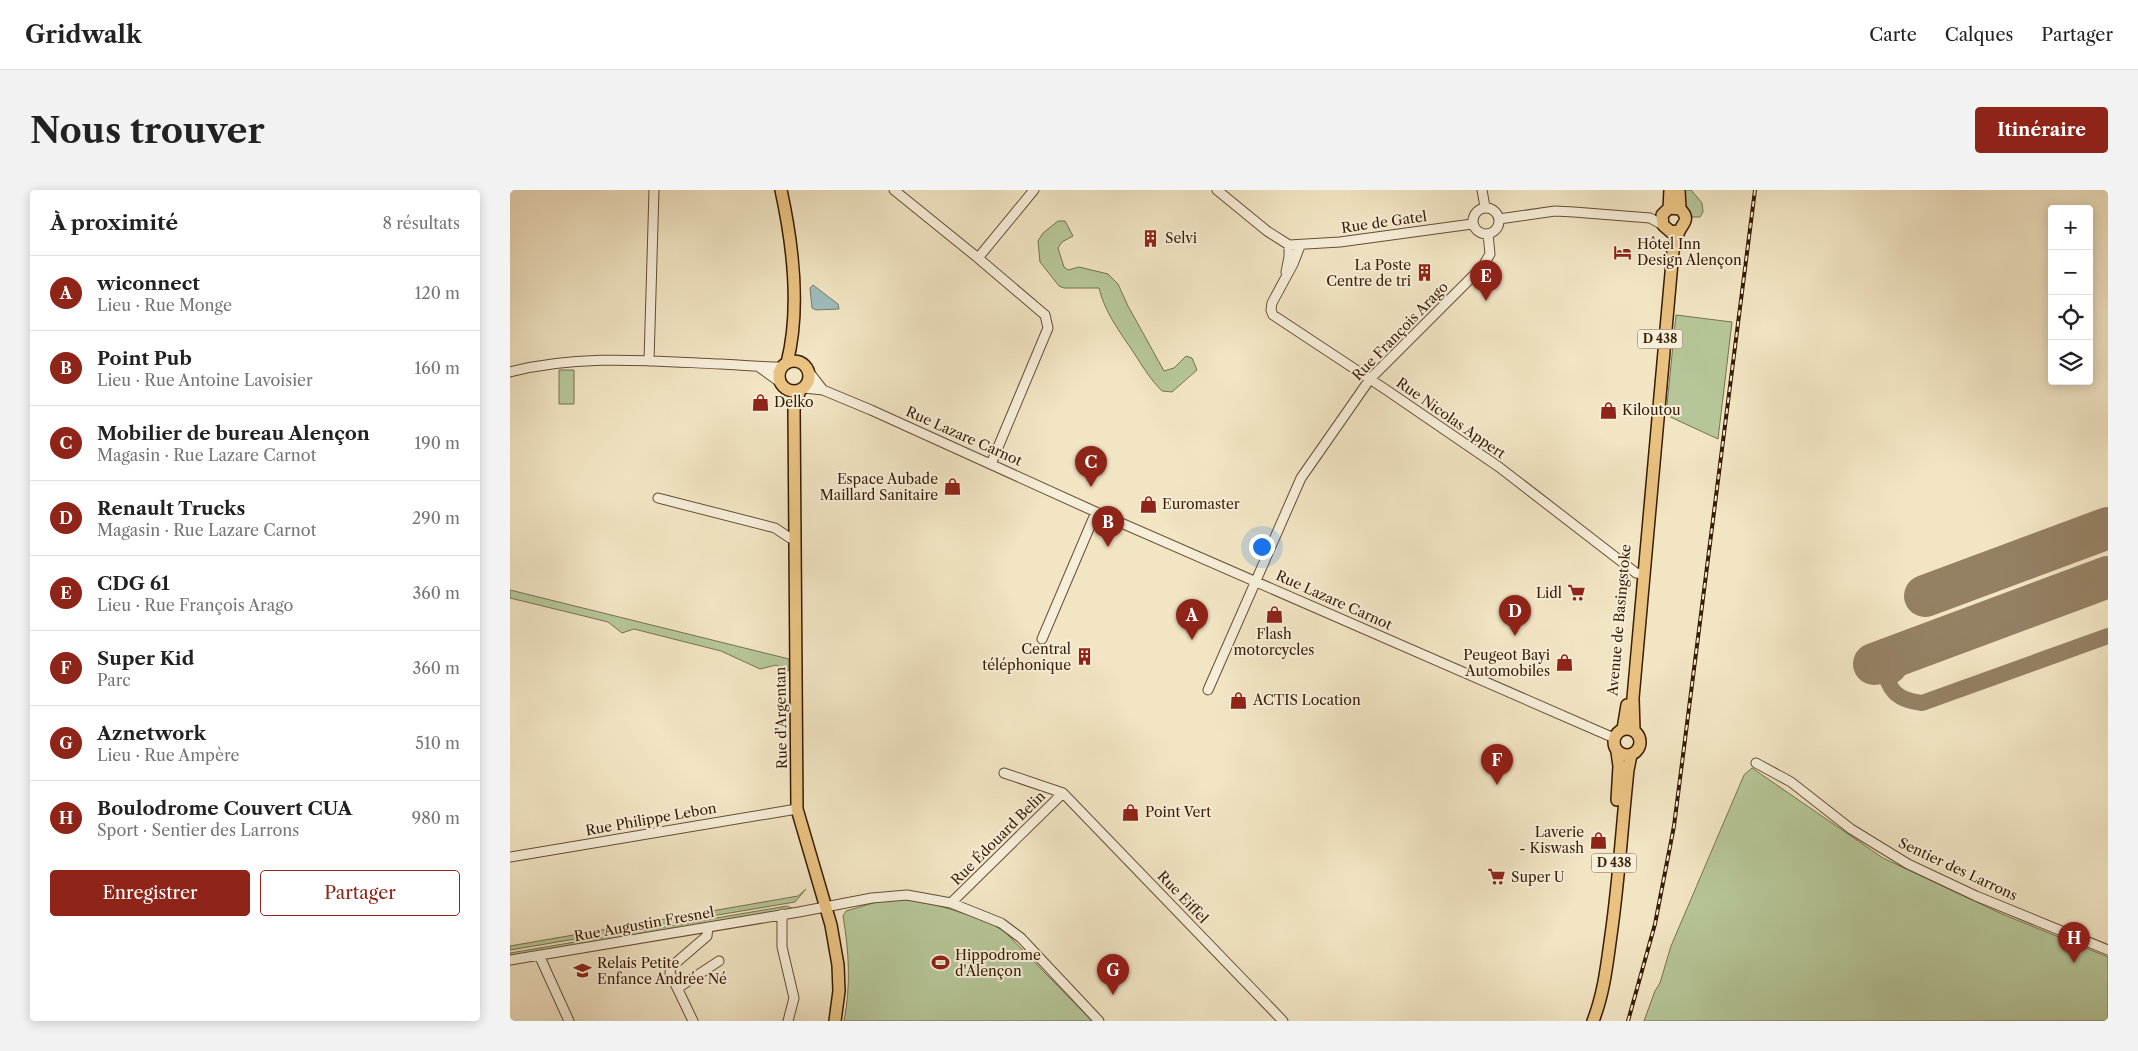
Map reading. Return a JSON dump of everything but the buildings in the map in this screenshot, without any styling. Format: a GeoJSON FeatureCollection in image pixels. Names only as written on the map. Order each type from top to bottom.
{"type":"FeatureCollection","features":[{"type":"Feature","properties":{"kind":"main road"},"geometry":{"type":"LineString","coordinates":[[781,190],[790,243],[794,308],[789,364],[779,374],[783,386],[793,391],[802,389],[809,378],[809,372],[803,364],[789,364]]}},
{"type":"Feature","properties":{"kind":"main road"},"geometry":{"type":"LineString","coordinates":[[1670,190],[1671,210]]}},
{"type":"Feature","properties":{"kind":"main road"},"geometry":{"type":"LineString","coordinates":[[1671,210],[1685,214],[1686,221],[1684,227],[1670,229],[1661,219],[1671,210],[1679,190]]}},
{"type":"Feature","properties":{"kind":"main road","name":"Avenue de Basingstoke"},"geometry":{"type":"LineString","coordinates":[[1628,730],[1633,698],[1640,573],[1670,229]]}},
{"type":"Feature","properties":{"kind":"main road","name":"Rue d'Argentan"},"geometry":{"type":"LineString","coordinates":[[783,386],[794,409]]}},
{"type":"Feature","properties":{"kind":"main road","name":"Rue d'Argentan"},"geometry":{"type":"LineString","coordinates":[[802,389],[794,409],[798,809],[826,907],[838,965],[840,991],[835,1021]]}},
{"type":"Feature","properties":{"kind":"main road"},"geometry":{"type":"LineString","coordinates":[[1628,730],[1639,737],[1640,746],[1631,755],[1623,755],[1617,752],[1614,746],[1614,738],[1619,731],[1628,730]]}},
{"type":"Feature","properties":{"kind":"main road","name":"D 438"},"geometry":{"type":"LineString","coordinates":[[1606,974],[1617,807],[1619,766],[1617,752]]}},
{"type":"Feature","properties":{"kind":"main road","name":"D 438"},"geometry":{"type":"LineString","coordinates":[[1592,1021],[1600,1003],[1606,974],[1617,894],[1625,794],[1631,755]]}},
{"type":"Feature","properties":{"kind":"street"},"geometry":{"type":"LineString","coordinates":[[649,361],[654,190]]}},
{"type":"Feature","properties":{"kind":"street"},"geometry":{"type":"LineString","coordinates":[[894,190],[1045,315],[1048,322],[1048,328],[991,464]]}},
{"type":"Feature","properties":{"kind":"street"},"geometry":{"type":"LineString","coordinates":[[978,258],[1034,190]]}},
{"type":"Feature","properties":{"kind":"street"},"geometry":{"type":"LineString","coordinates":[[1217,190],[1267,231],[1289,246],[1300,246]]}},
{"type":"Feature","properties":{"kind":"street"},"geometry":{"type":"LineString","coordinates":[[1482,190],[1485,207]]}},
{"type":"Feature","properties":{"kind":"street"},"geometry":{"type":"LineString","coordinates":[[1485,207],[1495,211],[1499,219],[1496,230],[1488,234],[1481,234],[1476,231],[1472,224],[1473,216],[1485,207]]}},
{"type":"Feature","properties":{"kind":"street"},"geometry":{"type":"LineString","coordinates":[[1650,218],[1671,210]]}},
{"type":"Feature","properties":{"kind":"street"},"geometry":{"type":"LineString","coordinates":[[1499,219],[1555,211],[1650,218],[1670,229]]}},
{"type":"Feature","properties":{"kind":"street","name":"Rue de Gatel"},"geometry":{"type":"LineString","coordinates":[[1300,246],[1472,224]]}},
{"type":"Feature","properties":{"kind":"street","name":"Rue François Arago"},"geometry":{"type":"LineString","coordinates":[[1208,690],[1301,478],[1370,379],[1483,266],[1490,254],[1488,234]]}},
{"type":"Feature","properties":{"kind":"street","name":"Rue Nicolas Appert"},"geometry":{"type":"LineString","coordinates":[[1285,277],[1289,246]]}},
{"type":"Feature","properties":{"kind":"street","name":"Rue Nicolas Appert"},"geometry":{"type":"LineString","coordinates":[[1300,246],[1294,264],[1272,303],[1270,310],[1273,316],[1370,379],[1518,481],[1640,573]]}},
{"type":"Feature","properties":{"kind":"street"},"geometry":{"type":"LineString","coordinates":[[510,372],[538,365],[568,361],[649,361],[757,366],[789,364]]}},
{"type":"Feature","properties":{"kind":"street"},"geometry":{"type":"LineString","coordinates":[[757,366],[783,386]]}},
{"type":"Feature","properties":{"kind":"street","name":"Rue Lazare Carnot"},"geometry":{"type":"LineString","coordinates":[[809,372],[823,390]]}},
{"type":"Feature","properties":{"kind":"street","name":"Rue Lazare Carnot"},"geometry":{"type":"LineString","coordinates":[[802,389],[823,390],[1096,512],[1614,738]]}},
{"type":"Feature","properties":{"kind":"street"},"geometry":{"type":"LineString","coordinates":[[658,498],[795,532]]}},
{"type":"Feature","properties":{"kind":"street"},"geometry":{"type":"LineString","coordinates":[[1042,639],[1096,512]]}},
{"type":"Feature","properties":{"kind":"street","name":"Sentier des Larrons"},"geometry":{"type":"LineString","coordinates":[[1756,763],[1791,782],[1851,829],[1908,864],[1976,896],[2108,950]]}},
{"type":"Feature","properties":{"kind":"street"},"geometry":{"type":"LineString","coordinates":[[1004,774],[1063,793]]}},
{"type":"Feature","properties":{"kind":"street","name":"Rue Édouard Belin"},"geometry":{"type":"LineString","coordinates":[[951,903],[1063,793]]}},
{"type":"Feature","properties":{"kind":"street","name":"Rue Eiffel"},"geometry":{"type":"LineString","coordinates":[[1063,793],[1283,1021]]}},
{"type":"Feature","properties":{"kind":"street","name":"Rue Philippe Lebon"},"geometry":{"type":"LineString","coordinates":[[510,857],[798,809]]}},
{"type":"Feature","properties":{"kind":"street","name":"Rue Augustin Fresnel"},"geometry":{"type":"LineString","coordinates":[[510,960],[895,895],[907,895],[951,903],[1001,923],[1022,938],[1099,1021]]}},
{"type":"Feature","properties":{"kind":"street"},"geometry":{"type":"LineString","coordinates":[[782,914],[782,947],[794,998],[788,1021]]}},
{"type":"Feature","properties":{"kind":"street"},"geometry":{"type":"LineString","coordinates":[[693,1021],[670,972],[671,967],[707,936],[708,927]]}},
{"type":"Feature","properties":{"kind":"street"},"geometry":{"type":"LineString","coordinates":[[539,956],[569,1021]]}},
{"type":"Feature","properties":{"kind":"street"},"geometry":{"type":"LineString","coordinates":[[678,988],[719,961]]}},
{"type":"Feature","properties":{"kind":"green space"},"geometry":{"type":"Polygon","coordinates":[[[1681,190],[1691,190],[1702,203],[1703,212],[1700,217],[1691,217],[1683,202],[1681,190]]]}},
{"type":"Feature","properties":{"kind":"green space"},"geometry":{"type":"Polygon","coordinates":[[[1058,221],[1065,221],[1073,236],[1062,242],[1058,248],[1064,267],[1068,270],[1079,267],[1108,274],[1118,284],[1164,371],[1174,368],[1186,356],[1192,358],[1197,370],[1172,392],[1162,391],[1147,373],[1114,322],[1105,306],[1099,288],[1064,288],[1059,286],[1040,262],[1038,241],[1043,233],[1058,221]]]}},
{"type":"Feature","properties":{"kind":"green space"},"geometry":{"type":"Polygon","coordinates":[[[1676,315],[1732,322],[1718,439],[1666,415],[1676,315]]]}},
{"type":"Feature","properties":{"kind":"green space"},"geometry":{"type":"Polygon","coordinates":[[[559,370],[574,370],[574,404],[559,404],[559,370]]]}},
{"type":"Feature","properties":{"kind":"green space"},"geometry":{"type":"Polygon","coordinates":[[[510,590],[789,659],[789,671],[776,665],[760,669],[721,651],[634,629],[622,633],[608,622],[510,598],[510,590]]]}},
{"type":"Feature","properties":{"kind":"green space"},"geometry":{"type":"Polygon","coordinates":[[[1752,768],[1883,858],[2002,914],[2108,957],[2108,1021],[1644,1021],[1655,991],[1660,983],[1671,946],[1744,775],[1752,768]]]}},
{"type":"Feature","properties":{"kind":"green space"},"geometry":{"type":"Polygon","coordinates":[[[806,889],[795,902],[510,950],[510,946],[798,896],[806,889]]]}},
{"type":"Feature","properties":{"kind":"green space","name":"Hippodrome d'Alençon"},"geometry":{"type":"Polygon","coordinates":[[[900,899],[926,902],[953,910],[986,921],[1004,931],[1092,1021],[844,1021],[848,995],[848,968],[843,916],[846,911],[880,901],[900,899]]]}},
{"type":"Feature","properties":{"kind":"green space"},"geometry":{"type":"Polygon","coordinates":[[[787,906],[794,909],[510,957],[510,953],[787,906]]]}},
{"type":"Feature","properties":{"kind":"water"},"geometry":{"type":"Polygon","coordinates":[[[813,285],[838,304],[839,309],[816,310],[812,308],[810,288],[813,285]]]}},
{"type":"Feature","properties":{"kind":"taxiway"},"geometry":{"type":"LineString","coordinates":[[1881,662],[1893,691],[1904,699],[1922,703],[2108,636]]}},
{"type":"Feature","properties":{"kind":"taxiway"},"geometry":{"type":"LineString","coordinates":[[1881,666],[1886,675],[1894,675],[1900,669],[1907,655],[1914,649]]}},
{"type":"Feature","properties":{"kind":"runway"},"geometry":{"type":"LineString","coordinates":[[1925,596],[2108,528]]}},
{"type":"Feature","properties":{"kind":"runway"},"geometry":{"type":"LineString","coordinates":[[1874,664],[2108,577]]}},
{"type":"Feature","properties":{"kind":"railway"},"geometry":{"type":"LineString","coordinates":[[1628,1021],[1655,924],[1674,826],[1755,190]]}},
{"type":"Feature","properties":{"kind":"place","name":"Selvi"},"geometry":{"type":"Point","coordinates":[1151,238]}},
{"type":"Feature","properties":{"kind":"place","name":"Hôtel Inn Design Alençon"},"geometry":{"type":"Point","coordinates":[1623,252]}},
{"type":"Feature","properties":{"kind":"place","name":"La Poste Centre de tri"},"geometry":{"type":"Point","coordinates":[1425,273]}},
{"type":"Feature","properties":{"kind":"place","name":"CDG 61"},"geometry":{"type":"Point","coordinates":[1486,301]}},
{"type":"Feature","properties":{"kind":"place","name":"Delko"},"geometry":{"type":"Point","coordinates":[760,402]}},
{"type":"Feature","properties":{"kind":"place","name":"Kiloutou"},"geometry":{"type":"Point","coordinates":[1608,410]}},
{"type":"Feature","properties":{"kind":"place","name":"Espace Aubade Maillard Sanitaire"},"geometry":{"type":"Point","coordinates":[952,487]}},
{"type":"Feature","properties":{"kind":"place","name":"Mobilier de bureau Alençon"},"geometry":{"type":"Point","coordinates":[1091,487]}},
{"type":"Feature","properties":{"kind":"place","name":"Euromaster"},"geometry":{"type":"Point","coordinates":[1148,504]}},
{"type":"Feature","properties":{"kind":"place","name":"Point Pub"},"geometry":{"type":"Point","coordinates":[1108,547]}},
{"type":"Feature","properties":{"kind":"place","name":"Lidl"},"geometry":{"type":"Point","coordinates":[1576,593]}},
{"type":"Feature","properties":{"kind":"place","name":"Flash motorcycles"},"geometry":{"type":"Point","coordinates":[1274,614]}},
{"type":"Feature","properties":{"kind":"place","name":"Renault Trucks"},"geometry":{"type":"Point","coordinates":[1515,636]}},
{"type":"Feature","properties":{"kind":"place","name":"wiconnect"},"geometry":{"type":"Point","coordinates":[1192,640]}},
{"type":"Feature","properties":{"kind":"place","name":"Central téléphonique"},"geometry":{"type":"Point","coordinates":[1085,657]}},
{"type":"Feature","properties":{"kind":"place","name":"Peugeot Bayi Automobiles"},"geometry":{"type":"Point","coordinates":[1564,663]}},
{"type":"Feature","properties":{"kind":"place","name":"ACTIS Location"},"geometry":{"type":"Point","coordinates":[1239,700]}},
{"type":"Feature","properties":{"kind":"place","name":"Super Kid"},"geometry":{"type":"Point","coordinates":[1497,785]}},
{"type":"Feature","properties":{"kind":"place","name":"Point Vert"},"geometry":{"type":"Point","coordinates":[1131,812]}},
{"type":"Feature","properties":{"kind":"place","name":"Laverie - Kiswash"},"geometry":{"type":"Point","coordinates":[1598,840]}},
{"type":"Feature","properties":{"kind":"place","name":"Super U"},"geometry":{"type":"Point","coordinates":[1497,877]}},
{"type":"Feature","properties":{"kind":"place","name":"Hippodrome d'Alençon"},"geometry":{"type":"Point","coordinates":[941,963]}},
{"type":"Feature","properties":{"kind":"place","name":"Boulodrome Couvert CUA"},"geometry":{"type":"Point","coordinates":[2074,963]}},
{"type":"Feature","properties":{"kind":"place","name":"Relais Petite Enfance Andrée Né"},"geometry":{"type":"Point","coordinates":[583,971]}},
{"type":"Feature","properties":{"kind":"place","name":"Aznetwork"},"geometry":{"type":"Point","coordinates":[1113,995]}}]}
